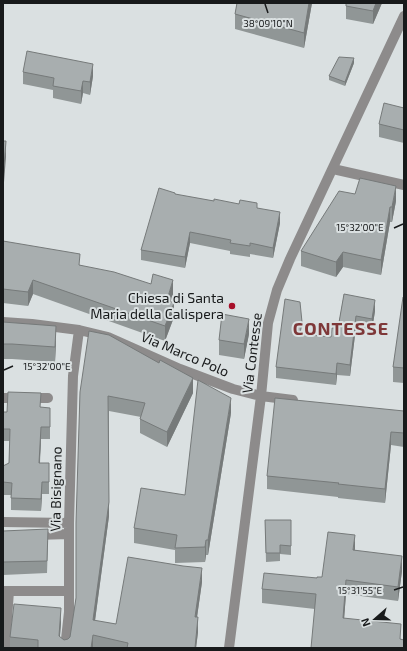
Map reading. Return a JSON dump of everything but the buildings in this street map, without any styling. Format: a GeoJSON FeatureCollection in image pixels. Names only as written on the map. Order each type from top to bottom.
{"type":"FeatureCollection","features":[{"type":"Feature","properties":{"kind":"street","name":"Via Contesse"},"geometry":{"type":"LineString","coordinates":[[229,648],[261,396],[268,323],[277,290],[282,275],[404,16]]}},
{"type":"Feature","properties":{"kind":"street"},"geometry":{"type":"LineString","coordinates":[[332,169],[404,185]]}},
{"type":"Feature","properties":{"kind":"street","name":"Via Marco Polo"},"geometry":{"type":"LineString","coordinates":[[3,322],[79,330],[114,340],[180,369],[222,385],[261,396],[306,402]]}},
{"type":"Feature","properties":{"kind":"street","name":"Via Bisignano"},"geometry":{"type":"LineString","coordinates":[[66,648],[69,612],[69,523],[73,376],[79,330]]}},
{"type":"Feature","properties":{"kind":"street"},"geometry":{"type":"LineString","coordinates":[[3,398],[48,398]]}},
{"type":"Feature","properties":{"kind":"street"},"geometry":{"type":"LineString","coordinates":[[3,522],[69,523]]}},
{"type":"Feature","properties":{"kind":"street"},"geometry":{"type":"LineString","coordinates":[[25,535],[69,534]]}},
{"type":"Feature","properties":{"kind":"street"},"geometry":{"type":"LineString","coordinates":[[5,648],[6,591],[69,591]]}},
{"type":"Feature","properties":{"kind":"place","name":"Chiesa di Santa Maria della Calispera"},"geometry":{"type":"Point","coordinates":[232,306]}},
{"type":"Feature","properties":{"kind":"district","name":"CONTESSE"},"geometry":{"type":"Point","coordinates":[341,329]}}]}
